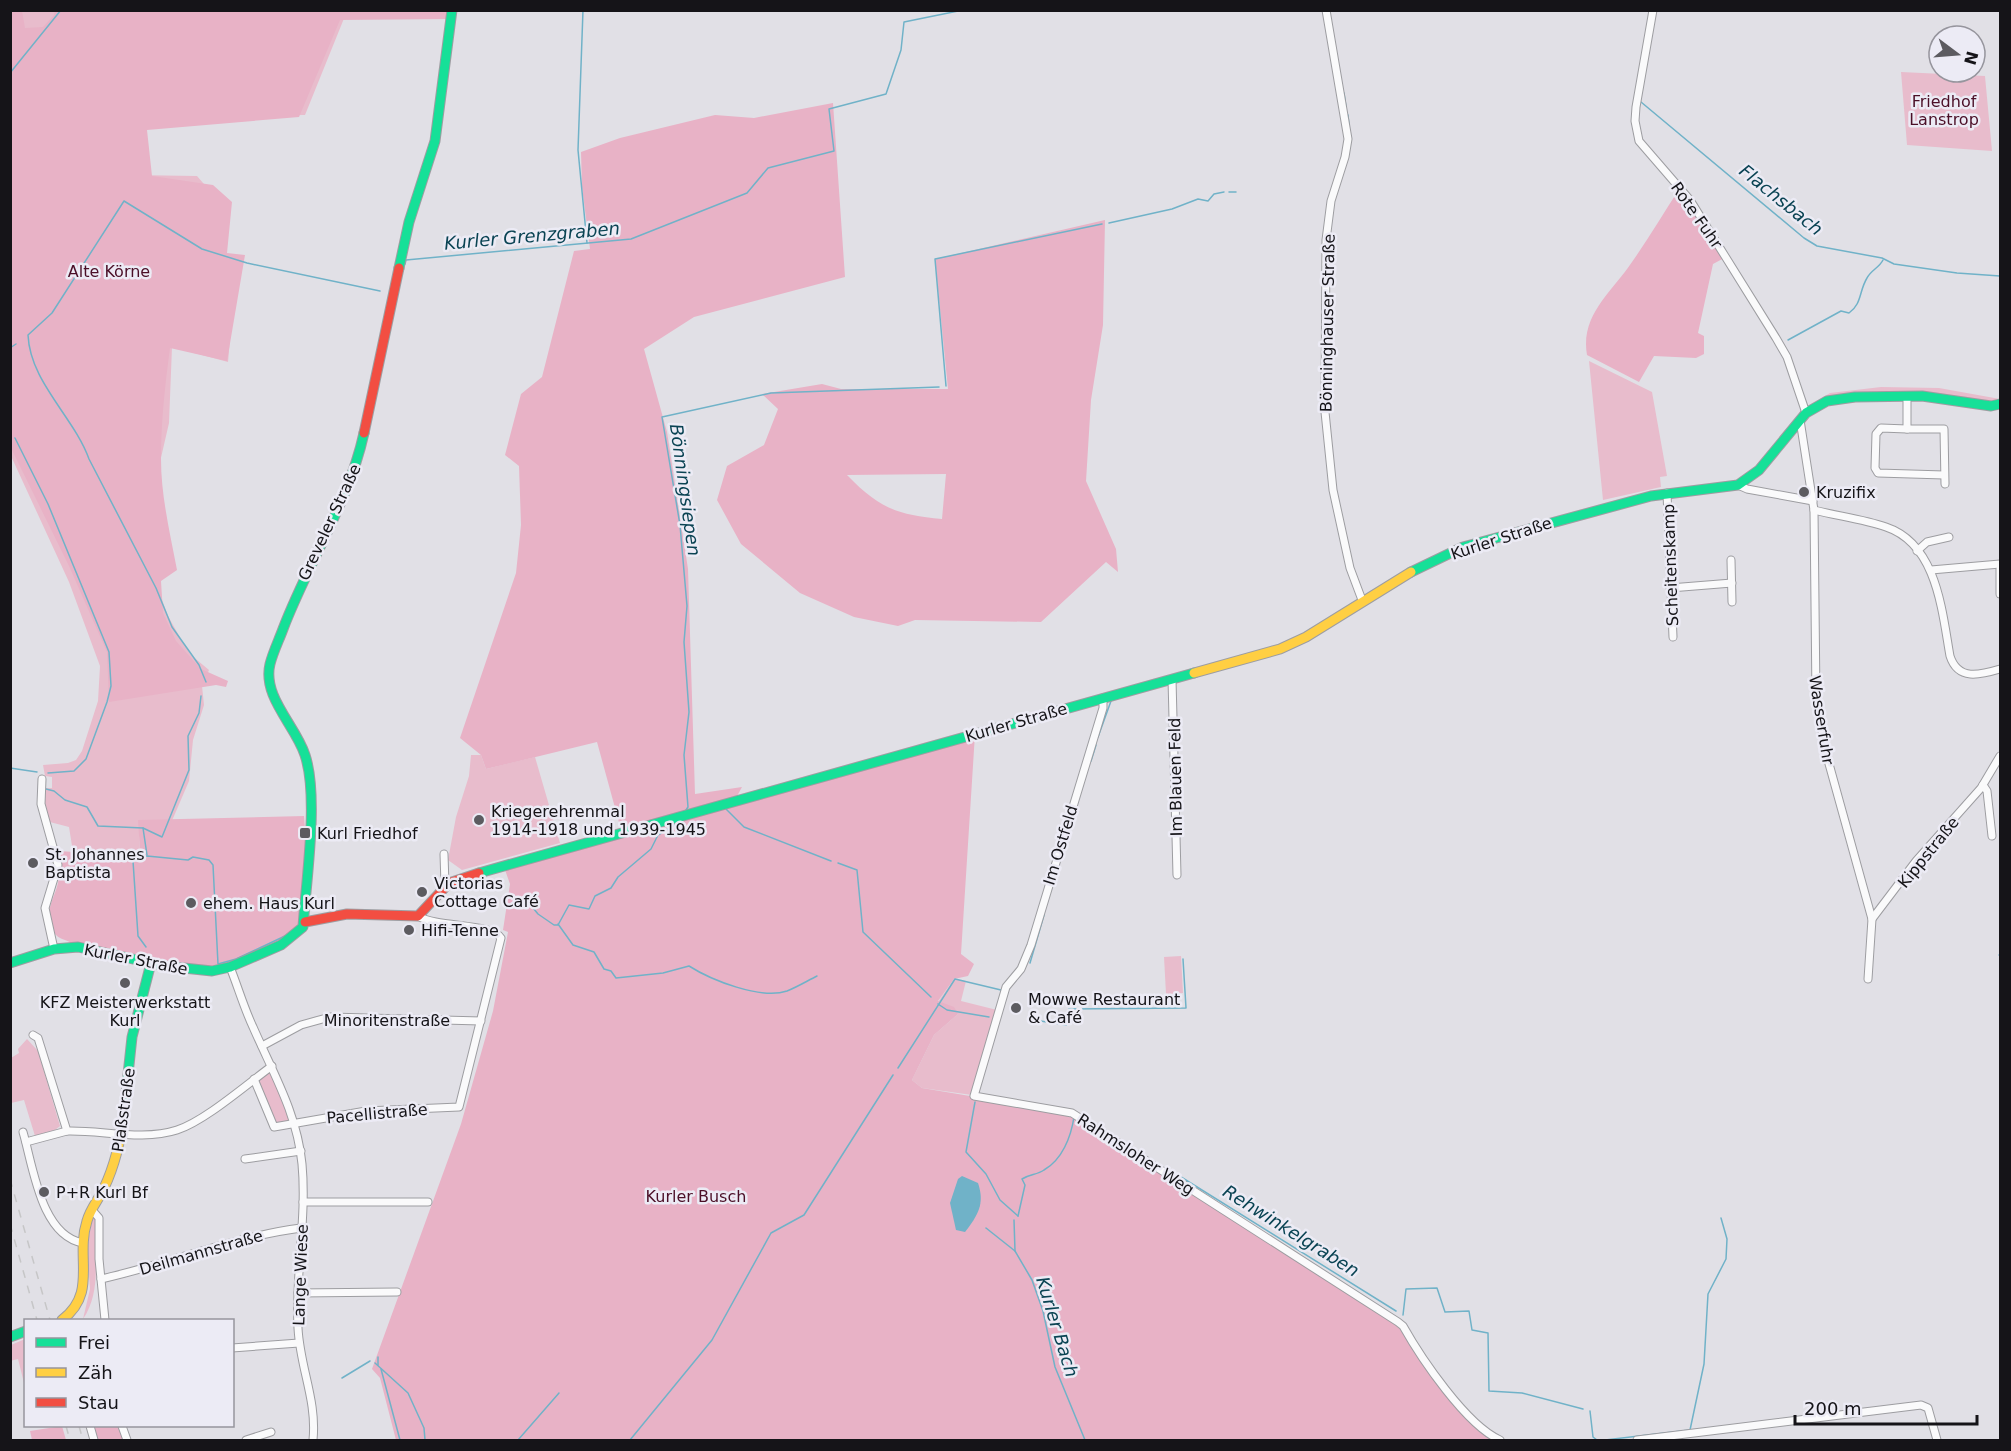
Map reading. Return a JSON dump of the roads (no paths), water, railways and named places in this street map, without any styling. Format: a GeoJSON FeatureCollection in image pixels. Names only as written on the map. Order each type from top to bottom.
{"type":"FeatureCollection","features":[{"type":"Feature","properties":{"kind":"main road","name":"Greveler Straße"},"geometry":{"type":"LineString","coordinates":[[305,922],[310,833],[310,777],[305,754],[272,691],[270,664],[297,592],[357,466],[409,222],[435,141],[452,10]]}},
{"type":"Feature","properties":{"kind":"main road"},"geometry":{"type":"LineString","coordinates":[[1742,487],[1803,417],[1820,404],[1836,399],[1907,396],[1949,399],[1991,406],[2001,404]]}},
{"type":"Feature","properties":{"kind":"main road","name":"Kurler Straße"},"geometry":{"type":"LineString","coordinates":[[445,885],[1294,643],[1421,566],[1463,547],[1563,518],[1667,493],[1742,487]]}},
{"type":"Feature","properties":{"kind":"main road"},"geometry":{"type":"LineString","coordinates":[[305,922],[346,914],[418,916],[426,910],[445,885]]}},
{"type":"Feature","properties":{"kind":"main road","name":"Kurler Straße"},"geometry":{"type":"LineString","coordinates":[[10,963],[54,949],[78,947],[198,971],[230,967],[290,940],[301,931],[305,922]]}},
{"type":"Feature","properties":{"kind":"main road","name":"Plaßstraße"},"geometry":{"type":"LineString","coordinates":[[65,1319],[74,1316],[84,1290],[83,1243],[87,1220],[108,1180],[122,1133],[132,1037],[151,963]]}},
{"type":"Feature","properties":{"kind":"street","name":"Bönninghauser Straße"},"geometry":{"type":"LineString","coordinates":[[1326,10],[1348,139],[1346,157],[1331,201],[1326,240],[1326,436],[1333,490],[1350,568],[1362,600]]}},
{"type":"Feature","properties":{"kind":"street","name":"Rote Fuhr"},"geometry":{"type":"LineString","coordinates":[[1653,10],[1636,106],[1635,122],[1639,141],[1690,200],[1776,338],[1787,357],[1803,417]]}},
{"type":"Feature","properties":{"kind":"street"},"geometry":{"type":"LineString","coordinates":[[1907,396],[1907,429]]}},
{"type":"Feature","properties":{"kind":"street","name":"Wasserfuhr"},"geometry":{"type":"LineString","coordinates":[[1803,417],[1814,510],[1816,699],[1826,753],[1872,919],[1868,979]]}},
{"type":"Feature","properties":{"kind":"street"},"geometry":{"type":"LineString","coordinates":[[1944,475],[1878,473],[1875,468],[1876,434],[1881,428],[1944,429],[1945,484]]}},
{"type":"Feature","properties":{"kind":"street"},"geometry":{"type":"LineString","coordinates":[[1742,487],[1813,501]]}},
{"type":"Feature","properties":{"kind":"street","name":"Scheitenskamp"},"geometry":{"type":"LineString","coordinates":[[1667,493],[1673,637]]}},
{"type":"Feature","properties":{"kind":"street"},"geometry":{"type":"LineString","coordinates":[[1814,510],[1888,528],[1917,551],[1931,570],[1950,656],[1956,669],[1968,675],[2001,669]]}},
{"type":"Feature","properties":{"kind":"street"},"geometry":{"type":"LineString","coordinates":[[1917,551],[1927,542],[1949,537]]}},
{"type":"Feature","properties":{"kind":"street"},"geometry":{"type":"LineString","coordinates":[[1731,560],[1732,602]]}},
{"type":"Feature","properties":{"kind":"street"},"geometry":{"type":"LineString","coordinates":[[1931,570],[2001,564]]}},
{"type":"Feature","properties":{"kind":"street"},"geometry":{"type":"LineString","coordinates":[[2001,569],[2001,594]]}},
{"type":"Feature","properties":{"kind":"street"},"geometry":{"type":"LineString","coordinates":[[1670,588],[1732,583]]}},
{"type":"Feature","properties":{"kind":"street","name":"Im Blauen Feld"},"geometry":{"type":"LineString","coordinates":[[1172,679],[1177,875]]}},
{"type":"Feature","properties":{"kind":"street","name":"Im Ostfeld"},"geometry":{"type":"LineString","coordinates":[[1006,987],[1021,969],[1029,952],[1103,708],[1102,698]]}},
{"type":"Feature","properties":{"kind":"street","name":"Kippstraße"},"geometry":{"type":"LineString","coordinates":[[1872,919],[1916,861],[1983,785],[2001,756]]}},
{"type":"Feature","properties":{"kind":"street"},"geometry":{"type":"LineString","coordinates":[[42,779],[41,804],[58,865],[45,908],[54,949]]}},
{"type":"Feature","properties":{"kind":"street"},"geometry":{"type":"LineString","coordinates":[[1983,785],[1987,791],[1992,836]]}},
{"type":"Feature","properties":{"kind":"street"},"geometry":{"type":"LineString","coordinates":[[444,854],[445,885]]}},
{"type":"Feature","properties":{"kind":"street"},"geometry":{"type":"LineString","coordinates":[[418,916],[434,923],[494,931],[500,935],[501,942],[482,1021]]}},
{"type":"Feature","properties":{"kind":"street","name":"Lange Wiese"},"geometry":{"type":"LineString","coordinates":[[230,967],[295,1124],[301,1151],[303,1202],[298,1293],[299,1343],[313,1397],[313,1440]]}},
{"type":"Feature","properties":{"kind":"street","name":"Rahmsloher Weg"},"geometry":{"type":"LineString","coordinates":[[1006,987],[974,1096],[1072,1113],[1398,1322],[1445,1388],[1475,1420],[1500,1440]]}},
{"type":"Feature","properties":{"kind":"street","name":"Minoritenstraße"},"geometry":{"type":"LineString","coordinates":[[262,1046],[301,1025],[330,1017],[482,1021]]}},
{"type":"Feature","properties":{"kind":"street","name":"Pacellistraße"},"geometry":{"type":"LineString","coordinates":[[295,1124],[366,1111],[459,1107],[482,1021]]}},
{"type":"Feature","properties":{"kind":"street"},"geometry":{"type":"LineString","coordinates":[[33,1035],[38,1038],[67,1131]]}},
{"type":"Feature","properties":{"kind":"street"},"geometry":{"type":"LineString","coordinates":[[26,1142],[67,1131],[157,1133],[178,1130],[272,1066]]}},
{"type":"Feature","properties":{"kind":"street"},"geometry":{"type":"LineString","coordinates":[[254,1079],[274,1127],[295,1124]]}},
{"type":"Feature","properties":{"kind":"street"},"geometry":{"type":"LineString","coordinates":[[23,1132],[48,1217],[56,1228],[73,1240],[83,1243]]}},
{"type":"Feature","properties":{"kind":"street"},"geometry":{"type":"LineString","coordinates":[[245,1159],[301,1151]]}},
{"type":"Feature","properties":{"kind":"street"},"geometry":{"type":"LineString","coordinates":[[303,1202],[428,1202]]}},
{"type":"Feature","properties":{"kind":"street"},"geometry":{"type":"LineString","coordinates":[[93,1210],[99,1218],[105,1319]]}},
{"type":"Feature","properties":{"kind":"street","name":"Deilmannstraße"},"geometry":{"type":"LineString","coordinates":[[101,1279],[153,1266],[222,1243],[301,1228]]}},
{"type":"Feature","properties":{"kind":"street"},"geometry":{"type":"LineString","coordinates":[[298,1293],[397,1292]]}},
{"type":"Feature","properties":{"kind":"street"},"geometry":{"type":"LineString","coordinates":[[234,1348],[299,1343]]}},
{"type":"Feature","properties":{"kind":"street"},"geometry":{"type":"LineString","coordinates":[[1637,1440],[1926,1405],[1937,1440]]}},
{"type":"Feature","properties":{"kind":"street"},"geometry":{"type":"LineString","coordinates":[[246,1440],[271,1432]]}},
{"type":"Feature","properties":{"kind":"water"},"geometry":{"type":"Polygon","coordinates":[[[962,1176],[978,1183],[981,1197],[977,1215],[965,1232],[956,1230],[950,1203],[958,1179],[962,1176]]]}},
{"type":"Feature","properties":{"kind":"waterway","name":"Alte Körne"},"geometry":{"type":"LineString","coordinates":[[10,73],[61,10]]}},
{"type":"Feature","properties":{"kind":"waterway"},"geometry":{"type":"LineString","coordinates":[[583,10],[578,150],[587,243]]}},
{"type":"Feature","properties":{"kind":"waterway","name":"Kurler Grenzgraben"},"geometry":{"type":"LineString","coordinates":[[405,264],[406,260],[631,239],[747,193],[768,168],[834,151],[829,109],[886,94],[901,50],[904,22],[963,10]]}},
{"type":"Feature","properties":{"kind":"waterway"},"geometry":{"type":"LineString","coordinates":[[1344,93],[1346,107]]}},
{"type":"Feature","properties":{"kind":"waterway","name":"Flachsbach"},"geometry":{"type":"LineString","coordinates":[[1641,102],[1804,238],[1817,246],[1882,258],[1894,264],[1957,273],[2000,276]]}},
{"type":"Feature","properties":{"kind":"waterway"},"geometry":{"type":"LineString","coordinates":[[1348,115],[1349,125]]}},
{"type":"Feature","properties":{"kind":"waterway","name":"Bönningsiepen"},"geometry":{"type":"LineString","coordinates":[[1109,223],[1172,209],[1198,199],[1208,201],[1214,194],[1224,192]]}},
{"type":"Feature","properties":{"kind":"waterway","name":"Bönningsiepen"},"geometry":{"type":"LineString","coordinates":[[1229,192],[1236,192]]}},
{"type":"Feature","properties":{"kind":"waterway","name":"Kurler Grenzgraben"},"geometry":{"type":"LineString","coordinates":[[206,682],[199,665],[172,627],[156,588],[82,444],[44,384],[36,368],[28,335],[52,313],[124,201],[202,249],[247,263],[380,291]]}},
{"type":"Feature","properties":{"kind":"waterway","name":"Bönningsiepen"},"geometry":{"type":"LineString","coordinates":[[946,386],[935,259],[1102,224]]}},
{"type":"Feature","properties":{"kind":"waterway"},"geometry":{"type":"LineString","coordinates":[[1788,340],[1841,311],[1849,313],[1856,306],[1869,275],[1883,260]]}},
{"type":"Feature","properties":{"kind":"waterway","name":"Kurler Grenzgraben"},"geometry":{"type":"LineString","coordinates":[[10,348],[16,344]]}},
{"type":"Feature","properties":{"kind":"waterway","name":"Bönningsiepen"},"geometry":{"type":"LineString","coordinates":[[686,810],[688,807],[684,755],[689,712],[684,642],[687,606],[680,525],[662,417],[771,393],[939,387]]}},
{"type":"Feature","properties":{"kind":"waterway","name":"Alte Körne"},"geometry":{"type":"LineString","coordinates":[[15,438],[48,504],[109,652],[111,686],[86,759],[74,771],[48,773]]}},
{"type":"Feature","properties":{"kind":"waterway"},"geometry":{"type":"LineString","coordinates":[[46,789],[54,791],[65,800],[87,807],[98,826],[143,828],[162,837],[189,770],[188,736],[199,713],[201,696]]}},
{"type":"Feature","properties":{"kind":"waterway"},"geometry":{"type":"LineString","coordinates":[[1098,737],[1111,701]]}},
{"type":"Feature","properties":{"kind":"waterway"},"geometry":{"type":"LineString","coordinates":[[1177,737],[1178,796]]}},
{"type":"Feature","properties":{"kind":"waterway"},"geometry":{"type":"LineString","coordinates":[[1091,761],[1096,745]]}},
{"type":"Feature","properties":{"kind":"waterway","name":"Alte Körne"},"geometry":{"type":"LineString","coordinates":[[10,768],[37,772]]}},
{"type":"Feature","properties":{"kind":"waterway"},"geometry":{"type":"LineString","coordinates":[[726,809],[744,827],[831,861]]}},
{"type":"Feature","properties":{"kind":"waterway","name":"Bönningsiepen"},"geometry":{"type":"LineString","coordinates":[[512,896],[529,903],[538,914],[554,925],[558,925],[569,905],[589,909],[595,896],[611,888],[618,877],[651,849],[658,835],[676,824]]}},
{"type":"Feature","properties":{"kind":"waterway"},"geometry":{"type":"LineString","coordinates":[[143,828],[147,855]]}},
{"type":"Feature","properties":{"kind":"waterway"},"geometry":{"type":"LineString","coordinates":[[146,947],[138,936],[133,861],[147,856],[188,860],[193,857],[209,860],[213,865],[218,964],[236,959],[285,936]]}},
{"type":"Feature","properties":{"kind":"waterway"},"geometry":{"type":"LineString","coordinates":[[838,863],[857,870],[863,932],[931,997]]}},
{"type":"Feature","properties":{"kind":"waterway"},"geometry":{"type":"LineString","coordinates":[[1030,963],[1044,915]]}},
{"type":"Feature","properties":{"kind":"waterway"},"geometry":{"type":"LineString","coordinates":[[558,924],[573,945],[594,952],[604,969],[611,971],[616,978],[663,973],[689,966],[736,987],[750,991],[776,993],[787,991],[817,976]]}},
{"type":"Feature","properties":{"kind":"waterway"},"geometry":{"type":"LineString","coordinates":[[1031,1023],[1034,1020],[1066,1025],[1069,1009],[1186,1008],[1183,959]]}},
{"type":"Feature","properties":{"kind":"waterway"},"geometry":{"type":"LineString","coordinates":[[898,1068],[955,979],[1001,990]]}},
{"type":"Feature","properties":{"kind":"waterway"},"geometry":{"type":"LineString","coordinates":[[938,1004],[947,1010],[989,1017]]}},
{"type":"Feature","properties":{"kind":"waterway"},"geometry":{"type":"LineString","coordinates":[[630,1440],[712,1340],[771,1233],[804,1215],[893,1075]]}},
{"type":"Feature","properties":{"kind":"waterway"},"geometry":{"type":"LineString","coordinates":[[975,1102],[966,1152],[986,1174],[1000,1200],[1018,1216]]}},
{"type":"Feature","properties":{"kind":"waterway","name":"Kurler Bach"},"geometry":{"type":"LineString","coordinates":[[1018,1216],[1025,1185],[1022,1179],[1041,1172],[1056,1160],[1068,1140],[1074,1117]]}},
{"type":"Feature","properties":{"kind":"waterway","name":"Rehwinkelgraben"},"geometry":{"type":"LineString","coordinates":[[1173,1172],[1396,1311]]}},
{"type":"Feature","properties":{"kind":"waterway"},"geometry":{"type":"LineString","coordinates":[[1605,1440],[1690,1430],[1704,1364],[1708,1294],[1726,1259],[1727,1239],[1721,1218]]}},
{"type":"Feature","properties":{"kind":"waterway","name":"Kurler Bach"},"geometry":{"type":"LineString","coordinates":[[1014,1220],[1015,1251],[1032,1280],[1043,1311],[1055,1367],[1085,1440]]}},
{"type":"Feature","properties":{"kind":"waterway"},"geometry":{"type":"LineString","coordinates":[[986,1228],[1015,1251]]}},
{"type":"Feature","properties":{"kind":"waterway","name":"Rehwinkelgraben"},"geometry":{"type":"LineString","coordinates":[[1403,1315],[1406,1289],[1437,1288],[1445,1312],[1469,1311],[1472,1330],[1488,1333],[1489,1391],[1522,1393],[1583,1409]]}},
{"type":"Feature","properties":{"kind":"waterway"},"geometry":{"type":"LineString","coordinates":[[378,1357],[378,1365]]}},
{"type":"Feature","properties":{"kind":"waterway"},"geometry":{"type":"LineString","coordinates":[[342,1378],[370,1361]]}},
{"type":"Feature","properties":{"kind":"waterway"},"geometry":{"type":"LineString","coordinates":[[375,1363],[408,1393],[424,1428],[425,1440]]}},
{"type":"Feature","properties":{"kind":"waterway"},"geometry":{"type":"LineString","coordinates":[[381,1369],[400,1440]]}},
{"type":"Feature","properties":{"kind":"waterway"},"geometry":{"type":"LineString","coordinates":[[518,1440],[559,1393]]}},
{"type":"Feature","properties":{"kind":"waterway","name":"Rehwinkelgraben"},"geometry":{"type":"LineString","coordinates":[[1590,1411],[1593,1437],[1597,1440]]}},
{"type":"Feature","properties":{"kind":"railway"},"geometry":{"type":"LineString","coordinates":[[10,1179],[50,1319]]}},
{"type":"Feature","properties":{"kind":"railway"},"geometry":{"type":"LineString","coordinates":[[10,1224],[37,1319]]}},
{"type":"Feature","properties":{"kind":"railway"},"geometry":{"type":"LineString","coordinates":[[66,1427],[70,1440]]}},
{"type":"Feature","properties":{"kind":"railway"},"geometry":{"type":"LineString","coordinates":[[79,1427],[83,1440]]}},
{"type":"Feature","properties":{"kind":"place","name":"Kruzifix"},"geometry":{"type":"Point","coordinates":[1804,492]}},
{"type":"Feature","properties":{"kind":"place","name":"Kriegerehrenmal 1914-1918 und 1939-1945"},"geometry":{"type":"Point","coordinates":[479,820]}},
{"type":"Feature","properties":{"kind":"place","name":"Kurl Friedhof"},"geometry":{"type":"Point","coordinates":[305,833]}},
{"type":"Feature","properties":{"kind":"place","name":"St. Johannes Baptista"},"geometry":{"type":"Point","coordinates":[33,863]}},
{"type":"Feature","properties":{"kind":"place","name":"Victorias Cottage Café"},"geometry":{"type":"Point","coordinates":[422,892]}},
{"type":"Feature","properties":{"kind":"place","name":"ehem. Haus Kurl"},"geometry":{"type":"Point","coordinates":[191,903]}},
{"type":"Feature","properties":{"kind":"place","name":"Hifi-Tenne"},"geometry":{"type":"Point","coordinates":[409,930]}},
{"type":"Feature","properties":{"kind":"place","name":"KFZ Meisterwerkstatt Kurl"},"geometry":{"type":"Point","coordinates":[125,983]}},
{"type":"Feature","properties":{"kind":"place","name":"Mowwe Restaurant & Café"},"geometry":{"type":"Point","coordinates":[1016,1008]}},
{"type":"Feature","properties":{"kind":"place","name":"P+R Kurl Bf"},"geometry":{"type":"Point","coordinates":[44,1192]}},
{"type":"Feature","properties":{"kind":"park label","name":"Friedhof Lanstrop"},"geometry":{"type":"Point","coordinates":[1944,110]}},
{"type":"Feature","properties":{"kind":"park label","name":"Kurler Busch"},"geometry":{"type":"Point","coordinates":[696,1196]}}]}
